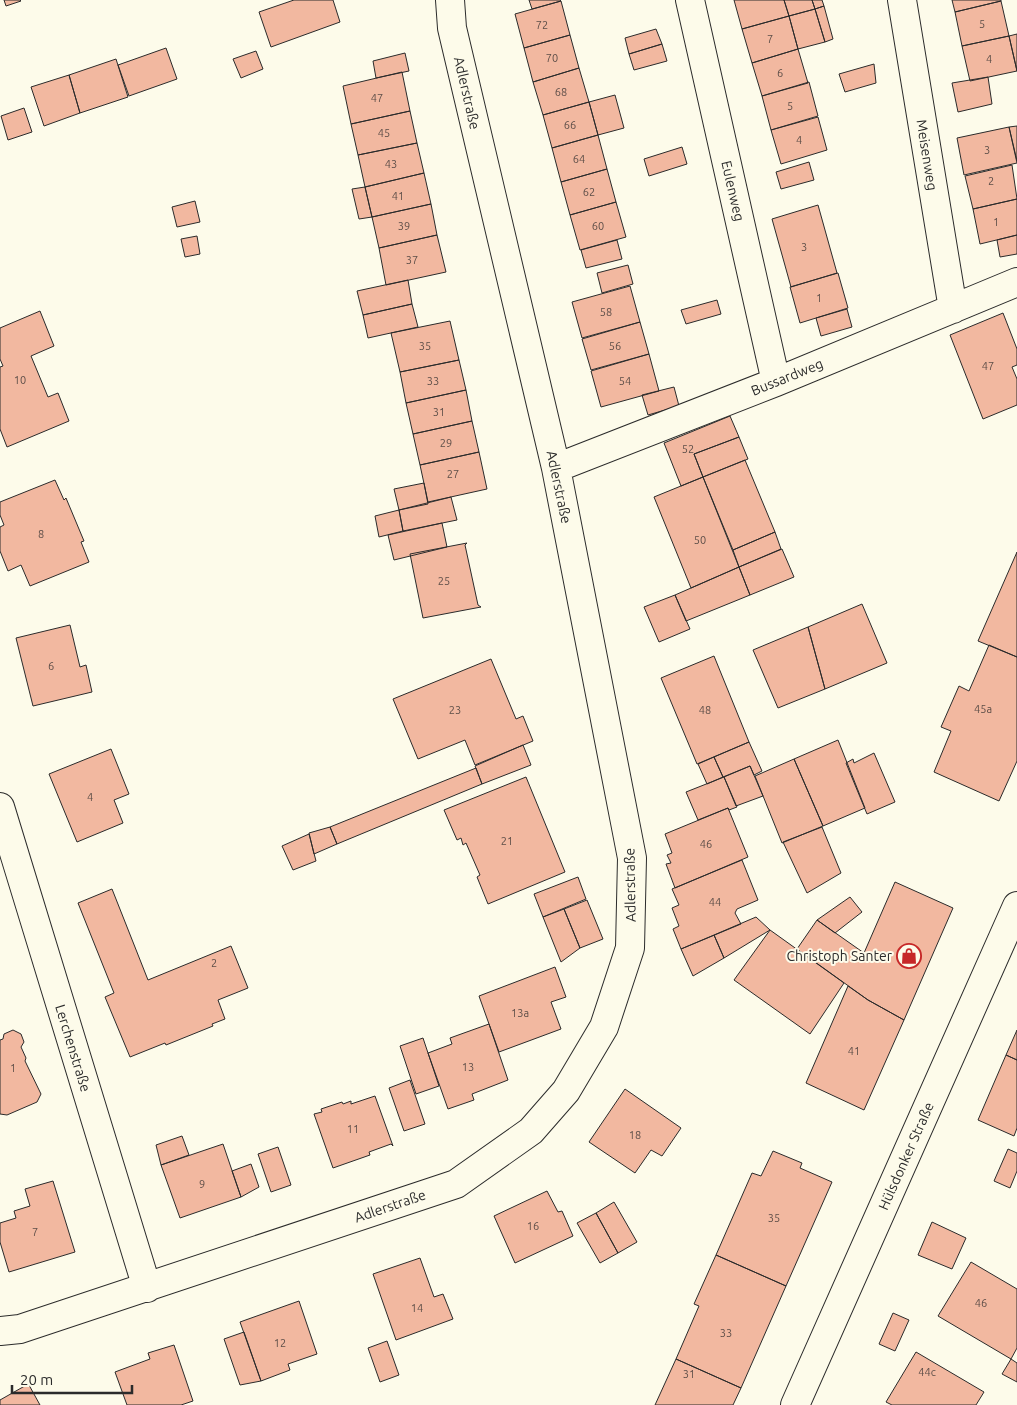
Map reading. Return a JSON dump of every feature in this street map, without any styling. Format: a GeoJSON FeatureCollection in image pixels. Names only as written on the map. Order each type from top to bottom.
{"type":"FeatureCollection","features":[{"type":"Feature","properties":{"kind":"street","name":"Eulenweg"},"geometry":{"type":"LineString","coordinates":[[690,0],[776,382]]}},
{"type":"Feature","properties":{"kind":"street","name":"Meisenweg"},"geometry":{"type":"LineString","coordinates":[[902,0],[953,310]]}},
{"type":"Feature","properties":{"kind":"street","name":"Adlerstraße"},"geometry":{"type":"LineString","coordinates":[[0,1331],[20,1329],[456,1184],[531,1131],[566,1090],[604,1027],[630,948],[632,858],[556,468],[452,28],[457,2]]}},
{"type":"Feature","properties":{"kind":"street","name":"Bussardweg"},"geometry":{"type":"LineString","coordinates":[[556,468],[776,382],[1017,282]]}},
{"type":"Feature","properties":{"kind":"street","name":"Lerchenstraße"},"geometry":{"type":"LineString","coordinates":[[0,808],[147,1288]]}},
{"type":"Feature","properties":{"kind":"street","name":"Hülsdonker Straße"},"geometry":{"type":"LineString","coordinates":[[795,1405],[1017,906]]}},
{"type":"Feature","properties":{"kind":"building"},"geometry":{"type":"Polygon","coordinates":[[[4,0],[20,0],[21,1],[6,6],[4,0]]]}},
{"type":"Feature","properties":{"kind":"building"},"geometry":{"type":"Polygon","coordinates":[[[294,0],[333,0],[340,22],[271,47],[259,12],[294,0]]]}},
{"type":"Feature","properties":{"kind":"building"},"geometry":{"type":"Polygon","coordinates":[[[529,0],[560,0],[561,1],[532,9],[529,0]]]}},
{"type":"Feature","properties":{"kind":"building"},"geometry":{"type":"Polygon","coordinates":[[[734,0],[784,0],[789,16],[742,29],[734,0]]]}},
{"type":"Feature","properties":{"kind":"building"},"geometry":{"type":"Polygon","coordinates":[[[784,0],[812,0],[815,9],[789,16],[784,0]]]}},
{"type":"Feature","properties":{"kind":"building"},"geometry":{"type":"Polygon","coordinates":[[[812,0],[822,0],[824,6],[815,9],[812,0]]]}},
{"type":"Feature","properties":{"kind":"building"},"geometry":{"type":"Polygon","coordinates":[[[952,0],[1001,0],[1001,1],[955,12],[952,0]]]}},
{"type":"Feature","properties":{"kind":"building"},"geometry":{"type":"Polygon","coordinates":[[[561,1],[570,35],[524,48],[515,14],[561,1]]]}},
{"type":"Feature","properties":{"kind":"building"},"geometry":{"type":"Polygon","coordinates":[[[1001,1],[1009,36],[962,46],[955,12],[1001,1]]]}},
{"type":"Feature","properties":{"kind":"building"},"geometry":{"type":"Polygon","coordinates":[[[824,6],[833,39],[825,42],[815,9],[824,6]]]}},
{"type":"Feature","properties":{"kind":"building"},"geometry":{"type":"Polygon","coordinates":[[[815,9],[825,42],[798,49],[789,16],[815,9]]]}},
{"type":"Feature","properties":{"kind":"building"},"geometry":{"type":"Polygon","coordinates":[[[789,16],[798,49],[752,63],[742,29],[789,16]]]}},
{"type":"Feature","properties":{"kind":"building"},"geometry":{"type":"Polygon","coordinates":[[[656,29],[662,44],[629,54],[625,38],[656,29]]]}},
{"type":"Feature","properties":{"kind":"building"},"geometry":{"type":"Polygon","coordinates":[[[1017,34],[1017,71],[1009,36],[1017,34]]]}},
{"type":"Feature","properties":{"kind":"building"},"geometry":{"type":"Polygon","coordinates":[[[570,35],[579,68],[533,82],[524,48],[570,35]]]}},
{"type":"Feature","properties":{"kind":"building"},"geometry":{"type":"Polygon","coordinates":[[[1009,36],[1017,71],[970,81],[962,46],[1009,36]]]}},
{"type":"Feature","properties":{"kind":"building"},"geometry":{"type":"Polygon","coordinates":[[[662,44],[667,61],[634,70],[629,54],[662,44]]]}},
{"type":"Feature","properties":{"kind":"building"},"geometry":{"type":"Polygon","coordinates":[[[166,48],[177,79],[129,96],[118,65],[166,48]]]}},
{"type":"Feature","properties":{"kind":"building"},"geometry":{"type":"Polygon","coordinates":[[[798,49],[808,83],[762,96],[752,63],[798,49]]]}},
{"type":"Feature","properties":{"kind":"building"},"geometry":{"type":"Polygon","coordinates":[[[256,51],[263,69],[241,78],[233,59],[256,51]]]}},
{"type":"Feature","properties":{"kind":"building"},"geometry":{"type":"Polygon","coordinates":[[[405,53],[409,71],[376,78],[373,61],[405,53]]]}},
{"type":"Feature","properties":{"kind":"building"},"geometry":{"type":"Polygon","coordinates":[[[116,59],[128,97],[80,113],[69,75],[116,59]]]}},
{"type":"Feature","properties":{"kind":"building"},"geometry":{"type":"Polygon","coordinates":[[[874,64],[876,83],[845,92],[839,74],[874,64]]]}},
{"type":"Feature","properties":{"kind":"building"},"geometry":{"type":"Polygon","coordinates":[[[579,68],[589,102],[543,115],[533,82],[579,68]]]}},
{"type":"Feature","properties":{"kind":"building"},"geometry":{"type":"Polygon","coordinates":[[[402,72],[410,111],[351,124],[343,86],[402,72]]]}},
{"type":"Feature","properties":{"kind":"building"},"geometry":{"type":"Polygon","coordinates":[[[69,75],[80,113],[44,126],[31,87],[69,75]]]}},
{"type":"Feature","properties":{"kind":"building"},"geometry":{"type":"Polygon","coordinates":[[[988,77],[992,104],[958,112],[952,83],[988,77]]]}},
{"type":"Feature","properties":{"kind":"building"},"geometry":{"type":"Polygon","coordinates":[[[809,82],[818,116],[771,130],[762,96],[809,82]]]}},
{"type":"Feature","properties":{"kind":"building"},"geometry":{"type":"Polygon","coordinates":[[[615,95],[624,128],[598,135],[589,102],[615,95]]]}},
{"type":"Feature","properties":{"kind":"building"},"geometry":{"type":"Polygon","coordinates":[[[589,102],[598,135],[552,148],[543,115],[589,102]]]}},
{"type":"Feature","properties":{"kind":"building"},"geometry":{"type":"Polygon","coordinates":[[[24,108],[32,132],[8,140],[1,116],[24,108]]]}},
{"type":"Feature","properties":{"kind":"building"},"geometry":{"type":"Polygon","coordinates":[[[410,111],[417,143],[358,155],[351,124],[410,111]]]}},
{"type":"Feature","properties":{"kind":"building"},"geometry":{"type":"Polygon","coordinates":[[[818,117],[827,150],[781,164],[771,130],[818,117]]]}},
{"type":"Feature","properties":{"kind":"building"},"geometry":{"type":"Polygon","coordinates":[[[1017,126],[1017,161],[1009,127],[1017,126]]]}},
{"type":"Feature","properties":{"kind":"building"},"geometry":{"type":"Polygon","coordinates":[[[1009,127],[1017,163],[964,175],[957,138],[1009,127]]]}},
{"type":"Feature","properties":{"kind":"building"},"geometry":{"type":"Polygon","coordinates":[[[598,135],[607,169],[561,182],[552,148],[598,135]]]}},
{"type":"Feature","properties":{"kind":"building"},"geometry":{"type":"Polygon","coordinates":[[[417,143],[424,173],[365,187],[358,155],[417,143]]]}},
{"type":"Feature","properties":{"kind":"building"},"geometry":{"type":"Polygon","coordinates":[[[682,147],[687,164],[649,176],[644,159],[682,147]]]}},
{"type":"Feature","properties":{"kind":"building"},"geometry":{"type":"Polygon","coordinates":[[[809,162],[814,180],[781,189],[776,172],[809,162]]]}},
{"type":"Feature","properties":{"kind":"building"},"geometry":{"type":"Polygon","coordinates":[[[1012,165],[1017,199],[973,209],[965,176],[1012,165]]]}},
{"type":"Feature","properties":{"kind":"building"},"geometry":{"type":"Polygon","coordinates":[[[607,169],[616,202],[570,215],[561,182],[607,169]]]}},
{"type":"Feature","properties":{"kind":"building"},"geometry":{"type":"Polygon","coordinates":[[[424,173],[431,204],[372,217],[365,187],[424,173]]]}},
{"type":"Feature","properties":{"kind":"building"},"geometry":{"type":"Polygon","coordinates":[[[365,187],[372,217],[359,219],[352,189],[365,187]]]}},
{"type":"Feature","properties":{"kind":"building"},"geometry":{"type":"Polygon","coordinates":[[[1017,199],[1017,235],[980,244],[973,209],[1017,199]]]}},
{"type":"Feature","properties":{"kind":"building"},"geometry":{"type":"Polygon","coordinates":[[[195,201],[200,222],[177,227],[172,207],[195,201]]]}},
{"type":"Feature","properties":{"kind":"building"},"geometry":{"type":"Polygon","coordinates":[[[616,202],[626,237],[580,250],[570,215],[616,202]]]}},
{"type":"Feature","properties":{"kind":"building"},"geometry":{"type":"Polygon","coordinates":[[[431,204],[437,235],[379,248],[372,217],[431,204]]]}},
{"type":"Feature","properties":{"kind":"building"},"geometry":{"type":"Polygon","coordinates":[[[818,205],[837,273],[791,287],[772,219],[818,205]]]}},
{"type":"Feature","properties":{"kind":"building"},"geometry":{"type":"Polygon","coordinates":[[[437,235],[446,272],[386,285],[379,248],[437,235]]]}},
{"type":"Feature","properties":{"kind":"building"},"geometry":{"type":"Polygon","coordinates":[[[1017,235],[1017,254],[1000,257],[997,240],[1017,235]]]}},
{"type":"Feature","properties":{"kind":"building"},"geometry":{"type":"Polygon","coordinates":[[[197,236],[200,254],[185,257],[181,239],[197,236]]]}},
{"type":"Feature","properties":{"kind":"building"},"geometry":{"type":"Polygon","coordinates":[[[617,240],[622,259],[586,268],[581,250],[617,240]]]}},
{"type":"Feature","properties":{"kind":"building"},"geometry":{"type":"Polygon","coordinates":[[[628,265],[633,284],[602,293],[597,273],[628,265]]]}},
{"type":"Feature","properties":{"kind":"building"},"geometry":{"type":"Polygon","coordinates":[[[838,273],[848,308],[800,323],[790,287],[838,273]]]}},
{"type":"Feature","properties":{"kind":"building"},"geometry":{"type":"Polygon","coordinates":[[[408,280],[412,304],[363,315],[357,291],[408,280]]]}},
{"type":"Feature","properties":{"kind":"building"},"geometry":{"type":"Polygon","coordinates":[[[630,286],[640,322],[582,338],[572,302],[630,286]]]}},
{"type":"Feature","properties":{"kind":"building"},"geometry":{"type":"Polygon","coordinates":[[[717,300],[721,314],[686,324],[681,310],[717,300]]]}},
{"type":"Feature","properties":{"kind":"building"},"geometry":{"type":"Polygon","coordinates":[[[412,304],[418,327],[368,338],[363,315],[412,304]]]}},
{"type":"Feature","properties":{"kind":"building"},"geometry":{"type":"Polygon","coordinates":[[[847,309],[852,327],[821,336],[816,318],[847,309]]]}},
{"type":"Feature","properties":{"kind":"building"},"geometry":{"type":"Polygon","coordinates":[[[40,311],[54,346],[31,356],[48,397],[58,393],[69,421],[7,447],[0,429],[0,367],[3,366],[0,359],[0,328],[40,311]]]}},
{"type":"Feature","properties":{"kind":"building"},"geometry":{"type":"Polygon","coordinates":[[[1003,313],[1017,349],[1017,365],[1012,367],[1017,379],[1017,405],[983,419],[950,335],[1003,313]]]}},
{"type":"Feature","properties":{"kind":"building"},"geometry":{"type":"Polygon","coordinates":[[[450,321],[459,360],[400,372],[391,333],[450,321]]]}},
{"type":"Feature","properties":{"kind":"building"},"geometry":{"type":"Polygon","coordinates":[[[640,322],[649,354],[591,370],[582,339],[640,322]]]}},
{"type":"Feature","properties":{"kind":"building"},"geometry":{"type":"Polygon","coordinates":[[[649,354],[659,391],[601,407],[591,371],[649,354]]]}},
{"type":"Feature","properties":{"kind":"building"},"geometry":{"type":"Polygon","coordinates":[[[459,360],[466,390],[406,403],[400,372],[459,360]]]}},
{"type":"Feature","properties":{"kind":"building"},"geometry":{"type":"Polygon","coordinates":[[[674,387],[679,406],[648,415],[642,395],[674,387]]]}},
{"type":"Feature","properties":{"kind":"building"},"geometry":{"type":"Polygon","coordinates":[[[466,390],[472,421],[413,434],[406,403],[466,390]]]}},
{"type":"Feature","properties":{"kind":"building"},"geometry":{"type":"Polygon","coordinates":[[[730,416],[739,437],[694,454],[703,477],[681,486],[664,443],[730,416]]]}},
{"type":"Feature","properties":{"kind":"building"},"geometry":{"type":"Polygon","coordinates":[[[472,421],[479,452],[420,465],[413,434],[472,421]]]}},
{"type":"Feature","properties":{"kind":"building"},"geometry":{"type":"Polygon","coordinates":[[[739,437],[748,459],[703,477],[694,454],[739,437]]]}},
{"type":"Feature","properties":{"kind":"building"},"geometry":{"type":"Polygon","coordinates":[[[479,452],[487,489],[428,502],[420,465],[479,452]]]}},
{"type":"Feature","properties":{"kind":"building"},"geometry":{"type":"Polygon","coordinates":[[[745,460],[775,532],[733,550],[703,477],[745,460]]]}},
{"type":"Feature","properties":{"kind":"building"},"geometry":{"type":"Polygon","coordinates":[[[703,477],[739,567],[691,588],[654,497],[703,477]]]}},
{"type":"Feature","properties":{"kind":"building"},"geometry":{"type":"Polygon","coordinates":[[[55,480],[64,500],[66,498],[84,541],[81,542],[89,562],[30,586],[21,565],[8,571],[0,551],[0,527],[4,525],[0,515],[0,502],[55,480]]]}},
{"type":"Feature","properties":{"kind":"building"},"geometry":{"type":"Polygon","coordinates":[[[424,483],[428,504],[399,510],[394,489],[424,483]]]}},
{"type":"Feature","properties":{"kind":"building"},"geometry":{"type":"Polygon","coordinates":[[[451,497],[457,520],[403,531],[399,510],[451,497]]]}},
{"type":"Feature","properties":{"kind":"building"},"geometry":{"type":"Polygon","coordinates":[[[399,510],[403,531],[379,537],[375,516],[399,510]]]}},
{"type":"Feature","properties":{"kind":"building"},"geometry":{"type":"Polygon","coordinates":[[[442,523],[447,547],[394,560],[388,535],[442,523]]]}},
{"type":"Feature","properties":{"kind":"building"},"geometry":{"type":"Polygon","coordinates":[[[775,532],[781,549],[739,567],[733,550],[775,532]]]}},
{"type":"Feature","properties":{"kind":"building"},"geometry":{"type":"Polygon","coordinates":[[[467,543],[465,545],[478,605],[481,607],[423,618],[410,554],[467,543]]]}},
{"type":"Feature","properties":{"kind":"building"},"geometry":{"type":"Polygon","coordinates":[[[782,549],[794,577],[750,595],[739,567],[782,549]]]}},
{"type":"Feature","properties":{"kind":"building"},"geometry":{"type":"Polygon","coordinates":[[[1017,552],[1017,657],[978,641],[1017,552]]]}},
{"type":"Feature","properties":{"kind":"building"},"geometry":{"type":"Polygon","coordinates":[[[739,567],[750,595],[686,621],[675,595],[739,567]]]}},
{"type":"Feature","properties":{"kind":"building"},"geometry":{"type":"Polygon","coordinates":[[[675,595],[690,629],[659,642],[644,607],[675,595]]]}},
{"type":"Feature","properties":{"kind":"building"},"geometry":{"type":"Polygon","coordinates":[[[862,604],[887,663],[825,689],[808,627],[862,604]]]}},
{"type":"Feature","properties":{"kind":"building"},"geometry":{"type":"Polygon","coordinates":[[[70,625],[80,667],[86,665],[92,692],[33,706],[16,638],[70,625]]]}},
{"type":"Feature","properties":{"kind":"building"},"geometry":{"type":"Polygon","coordinates":[[[808,627],[825,689],[778,708],[753,650],[808,627]]]}},
{"type":"Feature","properties":{"kind":"building"},"geometry":{"type":"Polygon","coordinates":[[[989,645],[1017,657],[1017,761],[999,801],[934,772],[951,731],[941,727],[959,686],[969,691],[989,645]]]}},
{"type":"Feature","properties":{"kind":"building"},"geometry":{"type":"Polygon","coordinates":[[[714,656],[749,742],[697,764],[661,678],[714,656]]]}},
{"type":"Feature","properties":{"kind":"building"},"geometry":{"type":"Polygon","coordinates":[[[491,659],[516,719],[523,716],[533,741],[475,765],[465,740],[418,759],[393,699],[491,659]]]}},
{"type":"Feature","properties":{"kind":"building"},"geometry":{"type":"Polygon","coordinates":[[[838,740],[865,808],[823,826],[794,759],[838,740]]]}},
{"type":"Feature","properties":{"kind":"building"},"geometry":{"type":"Polygon","coordinates":[[[749,742],[762,771],[754,775],[750,766],[723,777],[714,757],[749,742]]]}},
{"type":"Feature","properties":{"kind":"building"},"geometry":{"type":"Polygon","coordinates":[[[523,745],[531,765],[482,784],[475,766],[523,745]]]}},
{"type":"Feature","properties":{"kind":"building"},"geometry":{"type":"Polygon","coordinates":[[[111,749],[129,794],[114,800],[123,823],[77,842],[49,774],[111,749]]]}},
{"type":"Feature","properties":{"kind":"building"},"geometry":{"type":"Polygon","coordinates":[[[874,753],[895,802],[867,814],[846,763],[853,759],[854,763],[874,753]]]}},
{"type":"Feature","properties":{"kind":"building"},"geometry":{"type":"Polygon","coordinates":[[[714,757],[723,777],[707,784],[698,764],[714,757]]]}},
{"type":"Feature","properties":{"kind":"building"},"geometry":{"type":"Polygon","coordinates":[[[794,759],[823,826],[782,843],[755,776],[794,759]]]}},
{"type":"Feature","properties":{"kind":"building"},"geometry":{"type":"Polygon","coordinates":[[[750,766],[763,796],[736,806],[724,777],[750,766]]]}},
{"type":"Feature","properties":{"kind":"building"},"geometry":{"type":"Polygon","coordinates":[[[476,768],[482,784],[337,844],[330,827],[476,768]]]}},
{"type":"Feature","properties":{"kind":"building"},"geometry":{"type":"Polygon","coordinates":[[[526,777],[565,872],[488,904],[477,877],[480,875],[466,843],[463,845],[461,838],[457,840],[444,810],[526,777]]]}},
{"type":"Feature","properties":{"kind":"building"},"geometry":{"type":"Polygon","coordinates":[[[724,777],[737,807],[729,810],[728,808],[698,820],[686,792],[724,777]]]}},
{"type":"Feature","properties":{"kind":"building"},"geometry":{"type":"Polygon","coordinates":[[[728,808],[748,857],[675,888],[666,864],[671,863],[667,855],[672,853],[665,834],[728,808]]]}},
{"type":"Feature","properties":{"kind":"building"},"geometry":{"type":"Polygon","coordinates":[[[330,827],[337,844],[314,854],[309,833],[330,827]]]}},
{"type":"Feature","properties":{"kind":"building"},"geometry":{"type":"Polygon","coordinates":[[[822,827],[841,873],[807,893],[783,842],[822,827]]]}},
{"type":"Feature","properties":{"kind":"building"},"geometry":{"type":"Polygon","coordinates":[[[309,834],[316,861],[293,870],[282,846],[309,834]]]}},
{"type":"Feature","properties":{"kind":"building"},"geometry":{"type":"Polygon","coordinates":[[[742,860],[758,900],[737,909],[735,913],[741,924],[681,949],[673,929],[679,926],[672,908],[679,905],[672,889],[742,860]]]}},
{"type":"Feature","properties":{"kind":"building"},"geometry":{"type":"Polygon","coordinates":[[[578,877],[586,899],[543,917],[534,894],[578,877]]]}},
{"type":"Feature","properties":{"kind":"building"},"geometry":{"type":"Polygon","coordinates":[[[895,882],[953,908],[904,1020],[868,1000],[797,949],[817,920],[864,953],[895,882]]]}},
{"type":"Feature","properties":{"kind":"building"},"geometry":{"type":"Polygon","coordinates":[[[112,889],[148,980],[231,946],[248,988],[218,1000],[225,1019],[212,1024],[213,1026],[166,1045],[165,1043],[130,1057],[105,997],[114,993],[78,903],[112,889]]]}},
{"type":"Feature","properties":{"kind":"building"},"geometry":{"type":"Polygon","coordinates":[[[850,897],[862,912],[835,933],[817,920],[850,897]]]}},
{"type":"Feature","properties":{"kind":"building"},"geometry":{"type":"Polygon","coordinates":[[[587,900],[603,939],[580,948],[564,909],[587,900]]]}},
{"type":"Feature","properties":{"kind":"building"},"geometry":{"type":"Polygon","coordinates":[[[564,909],[580,948],[561,962],[543,917],[564,909]]]}},
{"type":"Feature","properties":{"kind":"building"},"geometry":{"type":"Polygon","coordinates":[[[756,917],[770,930],[724,958],[714,935],[756,917]]]}},
{"type":"Feature","properties":{"kind":"building"},"geometry":{"type":"Polygon","coordinates":[[[770,930],[844,983],[810,1034],[734,980],[770,930]]]}},
{"type":"Feature","properties":{"kind":"building"},"geometry":{"type":"Polygon","coordinates":[[[714,935],[724,958],[693,976],[681,949],[714,935]]]}},
{"type":"Feature","properties":{"kind":"building"},"geometry":{"type":"Polygon","coordinates":[[[555,967],[566,997],[551,1002],[561,1029],[499,1052],[479,996],[555,967]]]}},
{"type":"Feature","properties":{"kind":"building"},"geometry":{"type":"Polygon","coordinates":[[[848,986],[868,1000],[904,1020],[864,1110],[806,1083],[848,986]]]}},
{"type":"Feature","properties":{"kind":"building"},"geometry":{"type":"Polygon","coordinates":[[[489,1024],[508,1080],[472,1094],[474,1100],[448,1109],[428,1053],[452,1044],[450,1038],[489,1024]]]}},
{"type":"Feature","properties":{"kind":"building"},"geometry":{"type":"Polygon","coordinates":[[[13,1030],[21,1034],[24,1042],[21,1047],[26,1058],[25,1061],[41,1094],[37,1102],[7,1115],[0,1114],[0,1040],[3,1039],[4,1034],[13,1030]]]}},
{"type":"Feature","properties":{"kind":"building"},"geometry":{"type":"Polygon","coordinates":[[[1017,1030],[1017,1060],[1006,1055],[1017,1030]]]}},
{"type":"Feature","properties":{"kind":"building"},"geometry":{"type":"Polygon","coordinates":[[[423,1038],[439,1086],[416,1094],[400,1046],[423,1038]]]}},
{"type":"Feature","properties":{"kind":"building"},"geometry":{"type":"Polygon","coordinates":[[[1006,1055],[1017,1060],[1017,1128],[1014,1136],[978,1120],[1006,1055]]]}},
{"type":"Feature","properties":{"kind":"building"},"geometry":{"type":"Polygon","coordinates":[[[410,1080],[425,1124],[404,1131],[389,1088],[410,1080]]]}},
{"type":"Feature","properties":{"kind":"building"},"geometry":{"type":"Polygon","coordinates":[[[625,1089],[681,1128],[662,1156],[651,1150],[635,1173],[589,1142],[625,1089]]]}},
{"type":"Feature","properties":{"kind":"building"},"geometry":{"type":"Polygon","coordinates":[[[375,1096],[393,1146],[391,1144],[369,1152],[370,1155],[333,1168],[314,1114],[322,1112],[321,1109],[342,1102],[343,1104],[351,1101],[351,1104],[375,1096]]]}},
{"type":"Feature","properties":{"kind":"building"},"geometry":{"type":"Polygon","coordinates":[[[182,1136],[189,1155],[161,1165],[156,1145],[182,1136]]]}},
{"type":"Feature","properties":{"kind":"building"},"geometry":{"type":"Polygon","coordinates":[[[223,1144],[241,1197],[180,1218],[161,1165],[223,1144]]]}},
{"type":"Feature","properties":{"kind":"building"},"geometry":{"type":"Polygon","coordinates":[[[278,1147],[291,1185],[271,1192],[258,1154],[278,1147]]]}},
{"type":"Feature","properties":{"kind":"building"},"geometry":{"type":"Polygon","coordinates":[[[1008,1149],[1017,1153],[1017,1171],[1010,1188],[994,1181],[1008,1149]]]}},
{"type":"Feature","properties":{"kind":"building"},"geometry":{"type":"Polygon","coordinates":[[[773,1151],[802,1163],[800,1168],[832,1182],[786,1286],[716,1255],[752,1173],[761,1176],[773,1151]]]}},
{"type":"Feature","properties":{"kind":"building"},"geometry":{"type":"Polygon","coordinates":[[[251,1164],[259,1187],[241,1197],[232,1171],[251,1164]]]}},
{"type":"Feature","properties":{"kind":"building"},"geometry":{"type":"Polygon","coordinates":[[[53,1181],[75,1252],[9,1272],[0,1242],[0,1223],[16,1218],[14,1211],[30,1206],[25,1189],[53,1181]]]}},
{"type":"Feature","properties":{"kind":"building"},"geometry":{"type":"Polygon","coordinates":[[[547,1191],[558,1212],[562,1211],[573,1236],[515,1263],[494,1216],[547,1191]]]}},
{"type":"Feature","properties":{"kind":"building"},"geometry":{"type":"Polygon","coordinates":[[[614,1202],[637,1242],[618,1253],[596,1213],[614,1202]]]}},
{"type":"Feature","properties":{"kind":"building"},"geometry":{"type":"Polygon","coordinates":[[[596,1213],[618,1253],[600,1263],[577,1223],[596,1213]]]}},
{"type":"Feature","properties":{"kind":"building"},"geometry":{"type":"Polygon","coordinates":[[[932,1222],[966,1238],[952,1269],[918,1255],[932,1222]]]}},
{"type":"Feature","properties":{"kind":"building"},"geometry":{"type":"Polygon","coordinates":[[[716,1255],[786,1286],[741,1388],[676,1359],[699,1306],[694,1304],[716,1255]]]}},
{"type":"Feature","properties":{"kind":"building"},"geometry":{"type":"Polygon","coordinates":[[[420,1258],[434,1297],[443,1294],[453,1319],[396,1340],[373,1274],[420,1258]]]}},
{"type":"Feature","properties":{"kind":"building"},"geometry":{"type":"Polygon","coordinates":[[[971,1262],[1017,1289],[1017,1348],[1011,1359],[938,1316],[971,1262]]]}},
{"type":"Feature","properties":{"kind":"building"},"geometry":{"type":"Polygon","coordinates":[[[299,1301],[317,1354],[288,1364],[290,1370],[261,1381],[240,1322],[299,1301]]]}},
{"type":"Feature","properties":{"kind":"building"},"geometry":{"type":"Polygon","coordinates":[[[893,1313],[909,1320],[895,1351],[879,1344],[893,1313]]]}},
{"type":"Feature","properties":{"kind":"building"},"geometry":{"type":"Polygon","coordinates":[[[244,1332],[261,1381],[240,1385],[224,1339],[244,1332]]]}},
{"type":"Feature","properties":{"kind":"building"},"geometry":{"type":"Polygon","coordinates":[[[387,1341],[399,1375],[380,1382],[368,1348],[387,1341]]]}},
{"type":"Feature","properties":{"kind":"building"},"geometry":{"type":"Polygon","coordinates":[[[174,1345],[193,1401],[181,1405],[127,1405],[115,1372],[150,1359],[148,1353],[174,1345]]]}},
{"type":"Feature","properties":{"kind":"building"},"geometry":{"type":"Polygon","coordinates":[[[916,1352],[984,1392],[976,1405],[892,1405],[886,1402],[916,1352]]]}},
{"type":"Feature","properties":{"kind":"building"},"geometry":{"type":"Polygon","coordinates":[[[676,1359],[741,1388],[733,1405],[655,1405],[676,1359]]]}},
{"type":"Feature","properties":{"kind":"building"},"geometry":{"type":"Polygon","coordinates":[[[1011,1359],[1017,1363],[1017,1382],[1002,1374],[1011,1359]]]}},
{"type":"Feature","properties":{"kind":"building"},"geometry":{"type":"Polygon","coordinates":[[[30,1383],[29,1385],[40,1405],[0,1405],[0,1400],[30,1383]]]}},
{"type":"Feature","properties":{"kind":"place","name":"Christoph Santer"},"geometry":{"type":"Point","coordinates":[909,956]}}]}
